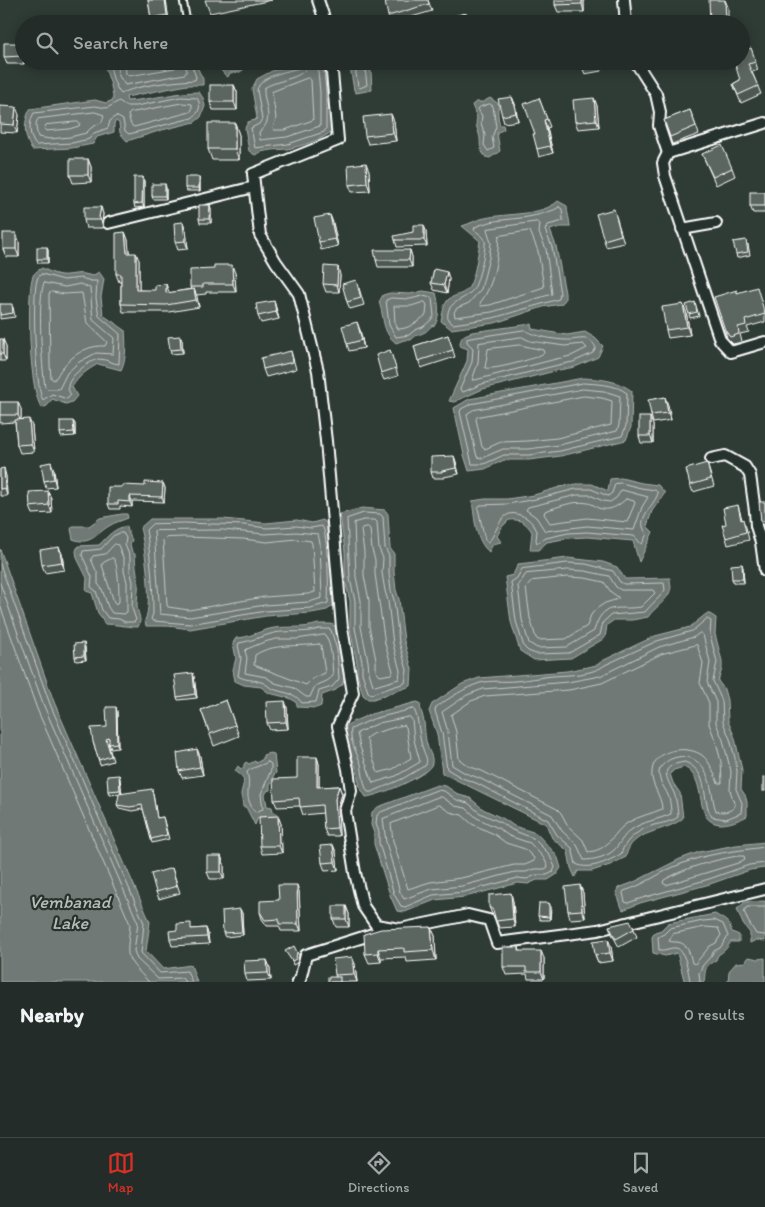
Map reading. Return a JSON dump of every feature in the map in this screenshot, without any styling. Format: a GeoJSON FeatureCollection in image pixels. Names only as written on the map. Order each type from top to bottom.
{"type":"FeatureCollection","features":[{"type":"Feature","properties":{"kind":"street"},"geometry":{"type":"LineString","coordinates":[[318,0],[323,15]]}},
{"type":"Feature","properties":{"kind":"street"},"geometry":{"type":"LineString","coordinates":[[624,0],[625,15]]}},
{"type":"Feature","properties":{"kind":"street"},"geometry":{"type":"LineString","coordinates":[[332,70],[338,140],[253,174],[260,235],[276,262],[300,294],[318,371],[342,628],[353,693],[338,726],[351,791],[345,811],[355,873],[363,906],[376,925],[394,928],[425,925],[468,915],[488,920],[497,943],[598,930],[765,889]]}},
{"type":"Feature","properties":{"kind":"street"},"geometry":{"type":"LineString","coordinates":[[641,70],[656,94],[660,112],[659,126],[668,152],[663,162],[664,176],[720,340],[731,352],[765,342]]}},
{"type":"Feature","properties":{"kind":"street"},"geometry":{"type":"LineString","coordinates":[[668,152],[765,123]]}},
{"type":"Feature","properties":{"kind":"street"},"geometry":{"type":"LineString","coordinates":[[108,223],[254,187]]}},
{"type":"Feature","properties":{"kind":"street"},"geometry":{"type":"LineString","coordinates":[[682,229],[716,223]]}},
{"type":"Feature","properties":{"kind":"street"},"geometry":{"type":"LineString","coordinates":[[711,459],[725,456],[744,467],[750,474],[756,526],[765,571]]}},
{"type":"Feature","properties":{"kind":"street"},"geometry":{"type":"LineString","coordinates":[[297,982],[300,980],[306,955],[394,928]]}},
{"type":"Feature","properties":{"kind":"lane"},"geometry":{"type":"LineString","coordinates":[[183,0],[186,15]]}},
{"type":"Feature","properties":{"kind":"water"},"geometry":{"type":"Polygon","coordinates":[[[106,70],[198,70],[203,79],[203,85],[187,85],[126,97],[127,101],[199,92],[205,106],[201,117],[195,122],[127,141],[120,133],[119,123],[116,121],[114,132],[97,137],[93,144],[72,148],[32,150],[25,130],[26,119],[30,109],[95,100],[106,103],[113,100],[106,70]]]}},
{"type":"Feature","properties":{"kind":"water"},"geometry":{"type":"Polygon","coordinates":[[[221,70],[243,70],[230,73],[228,77],[221,70]]]}},
{"type":"Feature","properties":{"kind":"water"},"geometry":{"type":"Polygon","coordinates":[[[328,70],[332,131],[304,145],[267,151],[255,155],[249,151],[245,128],[248,122],[257,118],[252,89],[257,79],[272,71],[328,70]]]}},
{"type":"Feature","properties":{"kind":"water"},"geometry":{"type":"Polygon","coordinates":[[[351,70],[371,70],[372,90],[356,93],[351,70]]]}},
{"type":"Feature","properties":{"kind":"water"},"geometry":{"type":"Polygon","coordinates":[[[490,98],[499,104],[500,125],[503,125],[504,129],[497,133],[500,151],[490,158],[486,157],[480,146],[480,137],[476,124],[477,118],[472,105],[490,98]]]}},
{"type":"Feature","properties":{"kind":"water"},"geometry":{"type":"Polygon","coordinates":[[[558,201],[567,206],[570,224],[570,227],[550,230],[556,246],[565,300],[561,304],[543,307],[495,323],[451,329],[441,321],[447,301],[467,290],[475,271],[480,241],[462,226],[494,216],[534,212],[551,206],[558,201]]]}},
{"type":"Feature","properties":{"kind":"water"},"geometry":{"type":"Polygon","coordinates":[[[42,268],[64,275],[82,274],[92,276],[99,272],[104,279],[101,297],[103,315],[125,330],[126,345],[121,370],[98,364],[77,380],[72,387],[77,396],[72,402],[66,404],[52,399],[47,406],[42,408],[34,385],[32,366],[30,290],[34,274],[42,268]]]}},
{"type":"Feature","properties":{"kind":"water"},"geometry":{"type":"Polygon","coordinates":[[[423,291],[436,293],[438,318],[435,325],[411,340],[396,343],[388,334],[379,302],[383,295],[390,293],[410,294],[423,291]]]}},
{"type":"Feature","properties":{"kind":"water"},"geometry":{"type":"Polygon","coordinates":[[[531,324],[532,329],[567,335],[585,332],[603,346],[598,357],[575,367],[483,389],[454,402],[449,401],[467,361],[468,349],[460,346],[461,340],[466,334],[531,324]]]}},
{"type":"Feature","properties":{"kind":"water"},"geometry":{"type":"Polygon","coordinates":[[[583,378],[615,382],[632,391],[631,427],[626,440],[561,456],[529,460],[504,460],[485,469],[469,471],[454,408],[469,399],[583,378]]]}},
{"type":"Feature","properties":{"kind":"water"},"geometry":{"type":"Polygon","coordinates":[[[621,478],[658,485],[665,493],[652,511],[647,526],[653,532],[639,562],[633,541],[587,537],[569,538],[547,542],[538,550],[530,550],[532,532],[525,524],[516,520],[509,520],[502,527],[497,536],[501,542],[493,544],[489,552],[478,535],[472,501],[534,495],[576,484],[592,484],[608,491],[610,479],[621,478]]]}},
{"type":"Feature","properties":{"kind":"water"},"geometry":{"type":"Polygon","coordinates":[[[362,508],[385,510],[388,514],[390,548],[394,554],[396,590],[399,599],[404,641],[412,669],[411,686],[373,699],[368,699],[363,695],[357,674],[357,663],[350,628],[350,601],[345,580],[345,552],[340,514],[362,508]]]}},
{"type":"Feature","properties":{"kind":"water"},"geometry":{"type":"Polygon","coordinates":[[[127,514],[128,518],[111,525],[92,538],[84,541],[73,539],[71,529],[73,526],[89,526],[100,518],[127,514]]]}},
{"type":"Feature","properties":{"kind":"water"},"geometry":{"type":"Polygon","coordinates":[[[150,519],[223,519],[266,523],[297,520],[312,523],[323,520],[329,526],[333,606],[327,610],[311,613],[266,616],[190,629],[146,626],[148,589],[146,561],[140,528],[150,519]]]}},
{"type":"Feature","properties":{"kind":"water"},"geometry":{"type":"Polygon","coordinates":[[[127,526],[132,540],[130,544],[132,552],[135,554],[138,581],[137,608],[140,621],[138,627],[104,624],[98,613],[92,593],[86,591],[87,578],[77,558],[76,551],[78,546],[99,545],[115,531],[127,526]]]}},
{"type":"Feature","properties":{"kind":"water","name":"Vembanad Lake"},"geometry":{"type":"Polygon","coordinates":[[[0,549],[54,702],[150,922],[146,951],[163,969],[191,965],[197,982],[0,982],[0,549]]]}},
{"type":"Feature","properties":{"kind":"water"},"geometry":{"type":"Polygon","coordinates":[[[568,558],[603,562],[617,567],[625,579],[670,578],[671,590],[667,598],[648,617],[632,620],[614,620],[607,625],[605,638],[571,658],[534,660],[520,651],[511,622],[505,577],[513,575],[518,564],[568,558]]]}},
{"type":"Feature","properties":{"kind":"water"},"geometry":{"type":"Polygon","coordinates":[[[706,614],[716,618],[715,634],[722,661],[722,669],[718,681],[724,689],[727,700],[728,721],[735,738],[742,770],[741,789],[747,802],[747,816],[727,823],[712,822],[706,816],[703,809],[697,781],[692,773],[684,767],[674,770],[670,774],[673,783],[680,793],[683,818],[676,823],[634,841],[626,857],[592,871],[578,871],[575,877],[571,868],[568,851],[552,838],[546,824],[442,773],[437,734],[429,711],[432,704],[462,684],[479,678],[567,671],[597,665],[655,636],[690,627],[706,614]]]}},
{"type":"Feature","properties":{"kind":"water"},"geometry":{"type":"Polygon","coordinates":[[[331,624],[335,626],[345,672],[342,685],[336,690],[322,695],[321,706],[316,708],[298,707],[295,701],[289,698],[269,693],[261,687],[244,685],[235,681],[233,670],[236,658],[233,643],[236,638],[246,637],[274,628],[331,624]]]}},
{"type":"Feature","properties":{"kind":"water"},"geometry":{"type":"Polygon","coordinates":[[[417,702],[420,703],[426,742],[432,757],[432,763],[429,768],[414,779],[392,789],[366,797],[360,788],[356,767],[349,750],[345,735],[346,726],[371,714],[417,702]]]}},
{"type":"Feature","properties":{"kind":"water"},"geometry":{"type":"Polygon","coordinates":[[[274,754],[276,773],[270,784],[270,790],[265,795],[267,806],[272,807],[273,811],[278,814],[278,817],[258,817],[255,825],[246,807],[243,807],[241,794],[243,779],[235,771],[238,766],[241,769],[246,762],[249,764],[255,761],[256,763],[263,759],[263,755],[274,754]]]}},
{"type":"Feature","properties":{"kind":"water"},"geometry":{"type":"Polygon","coordinates":[[[437,785],[446,786],[459,795],[470,798],[483,809],[514,826],[536,833],[558,858],[561,868],[556,875],[548,880],[537,880],[528,884],[518,883],[465,897],[435,900],[405,912],[397,911],[374,844],[374,833],[371,825],[372,812],[378,807],[437,785]]]}},
{"type":"Feature","properties":{"kind":"water"},"geometry":{"type":"Polygon","coordinates":[[[765,842],[765,868],[750,870],[710,884],[640,903],[623,910],[622,908],[616,893],[618,888],[680,859],[699,852],[765,842]]]}},
{"type":"Feature","properties":{"kind":"water"},"geometry":{"type":"Polygon","coordinates":[[[765,901],[765,941],[756,940],[750,943],[750,933],[743,924],[737,909],[745,902],[765,901]]]}},
{"type":"Feature","properties":{"kind":"water"},"geometry":{"type":"Polygon","coordinates":[[[715,914],[728,923],[732,932],[739,935],[739,942],[730,942],[716,960],[709,965],[704,982],[687,982],[684,980],[677,953],[665,956],[653,953],[652,937],[655,932],[661,930],[668,923],[715,914]]]}},
{"type":"Feature","properties":{"kind":"water"},"geometry":{"type":"Polygon","coordinates":[[[749,957],[765,958],[765,982],[728,982],[729,971],[736,963],[745,962],[749,957]]]}},
{"type":"Feature","properties":{"kind":"building"},"geometry":{"type":"Polygon","coordinates":[[[148,0],[165,0],[167,15],[150,15],[148,0]]]}},
{"type":"Feature","properties":{"kind":"building"},"geometry":{"type":"Polygon","coordinates":[[[394,0],[428,0],[429,4],[388,15],[385,2],[394,0]]]}},
{"type":"Feature","properties":{"kind":"building"},"geometry":{"type":"Polygon","coordinates":[[[555,0],[582,0],[582,4],[555,5],[555,0]]]}},
{"type":"Feature","properties":{"kind":"building"},"geometry":{"type":"Polygon","coordinates":[[[709,0],[725,0],[726,15],[710,15],[709,0]]]}},
{"type":"Feature","properties":{"kind":"building"},"geometry":{"type":"Polygon","coordinates":[[[4,43],[15,43],[15,56],[4,57],[4,43]]]}},
{"type":"Feature","properties":{"kind":"building"},"geometry":{"type":"Polygon","coordinates":[[[750,48],[756,62],[750,64],[750,48]]]}},
{"type":"Feature","properties":{"kind":"building"},"geometry":{"type":"Polygon","coordinates":[[[750,68],[758,86],[738,95],[733,84],[740,80],[737,70],[750,70],[750,68]]]}},
{"type":"Feature","properties":{"kind":"building"},"geometry":{"type":"Polygon","coordinates":[[[210,85],[234,85],[234,102],[210,102],[210,85]]]}},
{"type":"Feature","properties":{"kind":"building"},"geometry":{"type":"Polygon","coordinates":[[[512,97],[516,113],[502,116],[498,99],[512,97]]]}},
{"type":"Feature","properties":{"kind":"building"},"geometry":{"type":"Polygon","coordinates":[[[539,98],[547,119],[544,120],[550,146],[537,149],[533,134],[535,134],[524,104],[539,98]]]}},
{"type":"Feature","properties":{"kind":"building"},"geometry":{"type":"Polygon","coordinates":[[[594,98],[596,120],[575,122],[573,100],[594,98]]]}},
{"type":"Feature","properties":{"kind":"building"},"geometry":{"type":"Polygon","coordinates":[[[0,106],[16,107],[14,125],[0,124],[0,106]]]}},
{"type":"Feature","properties":{"kind":"building"},"geometry":{"type":"Polygon","coordinates":[[[690,110],[696,126],[670,137],[664,120],[690,110]]]}},
{"type":"Feature","properties":{"kind":"building"},"geometry":{"type":"Polygon","coordinates":[[[391,114],[393,133],[365,136],[363,117],[391,114]]]}},
{"type":"Feature","properties":{"kind":"building"},"geometry":{"type":"Polygon","coordinates":[[[208,123],[235,123],[235,149],[208,149],[208,123]]]}},
{"type":"Feature","properties":{"kind":"building"},"geometry":{"type":"Polygon","coordinates":[[[722,145],[732,168],[713,177],[702,154],[722,145]]]}},
{"type":"Feature","properties":{"kind":"building"},"geometry":{"type":"Polygon","coordinates":[[[70,159],[88,159],[88,175],[70,175],[70,159]]]}},
{"type":"Feature","properties":{"kind":"building"},"geometry":{"type":"Polygon","coordinates":[[[366,163],[367,183],[349,185],[348,165],[366,163]]]}},
{"type":"Feature","properties":{"kind":"building"},"geometry":{"type":"Polygon","coordinates":[[[134,177],[143,177],[142,203],[134,204],[134,177]]]}},
{"type":"Feature","properties":{"kind":"building"},"geometry":{"type":"Polygon","coordinates":[[[185,177],[199,177],[199,188],[185,188],[185,177]]]}},
{"type":"Feature","properties":{"kind":"building"},"geometry":{"type":"Polygon","coordinates":[[[152,184],[165,184],[165,196],[152,196],[152,184]]]}},
{"type":"Feature","properties":{"kind":"building"},"geometry":{"type":"Polygon","coordinates":[[[750,192],[765,192],[765,206],[750,206],[750,192]]]}},
{"type":"Feature","properties":{"kind":"building"},"geometry":{"type":"Polygon","coordinates":[[[199,205],[210,205],[209,219],[199,219],[199,205]]]}},
{"type":"Feature","properties":{"kind":"building"},"geometry":{"type":"Polygon","coordinates":[[[84,207],[101,207],[99,217],[101,220],[84,220],[84,207]]]}},
{"type":"Feature","properties":{"kind":"building"},"geometry":{"type":"Polygon","coordinates":[[[614,209],[621,235],[604,240],[596,214],[614,209]]]}},
{"type":"Feature","properties":{"kind":"building"},"geometry":{"type":"Polygon","coordinates":[[[330,215],[335,239],[319,242],[314,218],[330,215]]]}},
{"type":"Feature","properties":{"kind":"building"},"geometry":{"type":"Polygon","coordinates":[[[183,222],[185,241],[175,242],[174,223],[183,222]]]}},
{"type":"Feature","properties":{"kind":"building"},"geometry":{"type":"Polygon","coordinates":[[[413,225],[424,225],[424,240],[395,240],[394,236],[413,232],[413,225]]]}},
{"type":"Feature","properties":{"kind":"building"},"geometry":{"type":"Polygon","coordinates":[[[125,232],[127,253],[136,253],[136,290],[155,290],[155,285],[166,284],[166,293],[194,289],[196,300],[166,305],[121,304],[121,274],[116,274],[116,233],[125,232]]]}},
{"type":"Feature","properties":{"kind":"building"},"geometry":{"type":"Polygon","coordinates":[[[3,233],[16,233],[16,249],[3,249],[3,233]]]}},
{"type":"Feature","properties":{"kind":"building"},"geometry":{"type":"Polygon","coordinates":[[[746,240],[748,252],[736,254],[733,242],[746,240]]]}},
{"type":"Feature","properties":{"kind":"building"},"geometry":{"type":"Polygon","coordinates":[[[37,247],[47,247],[47,259],[37,259],[37,247]]]}},
{"type":"Feature","properties":{"kind":"building"},"geometry":{"type":"Polygon","coordinates":[[[374,250],[410,250],[409,260],[376,260],[374,250]]]}},
{"type":"Feature","properties":{"kind":"building"},"geometry":{"type":"Polygon","coordinates":[[[214,265],[232,265],[233,284],[203,284],[203,287],[190,287],[190,270],[214,269],[214,265]]]}},
{"type":"Feature","properties":{"kind":"building"},"geometry":{"type":"Polygon","coordinates":[[[324,266],[338,267],[337,285],[323,284],[324,266]]]}},
{"type":"Feature","properties":{"kind":"building"},"geometry":{"type":"Polygon","coordinates":[[[434,269],[447,272],[444,285],[431,283],[434,269]]]}},
{"type":"Feature","properties":{"kind":"building"},"geometry":{"type":"Polygon","coordinates":[[[356,280],[361,298],[347,302],[342,284],[356,280]]]}},
{"type":"Feature","properties":{"kind":"building"},"geometry":{"type":"Polygon","coordinates":[[[757,287],[765,314],[745,320],[746,325],[738,327],[739,334],[730,337],[725,330],[714,297],[737,290],[737,293],[757,287]]]}},
{"type":"Feature","properties":{"kind":"building"},"geometry":{"type":"Polygon","coordinates":[[[274,301],[276,312],[258,316],[256,304],[274,301]]]}},
{"type":"Feature","properties":{"kind":"building"},"geometry":{"type":"Polygon","coordinates":[[[695,302],[697,312],[689,314],[686,305],[695,302]]]}},
{"type":"Feature","properties":{"kind":"building"},"geometry":{"type":"Polygon","coordinates":[[[0,304],[12,304],[13,313],[0,315],[0,304]]]}},
{"type":"Feature","properties":{"kind":"building"},"geometry":{"type":"Polygon","coordinates":[[[683,304],[687,327],[666,330],[662,307],[683,304]]]}},
{"type":"Feature","properties":{"kind":"building"},"geometry":{"type":"Polygon","coordinates":[[[357,322],[362,340],[347,344],[342,326],[357,322]]]}},
{"type":"Feature","properties":{"kind":"building"},"geometry":{"type":"Polygon","coordinates":[[[448,335],[453,350],[418,361],[414,346],[448,335]]]}},
{"type":"Feature","properties":{"kind":"building"},"geometry":{"type":"Polygon","coordinates":[[[180,336],[181,349],[170,350],[168,337],[180,336]]]}},
{"type":"Feature","properties":{"kind":"building"},"geometry":{"type":"Polygon","coordinates":[[[0,339],[3,339],[3,354],[0,354],[0,339]]]}},
{"type":"Feature","properties":{"kind":"building"},"geometry":{"type":"Polygon","coordinates":[[[390,350],[396,368],[381,373],[376,355],[390,350]]]}},
{"type":"Feature","properties":{"kind":"building"},"geometry":{"type":"Polygon","coordinates":[[[291,351],[293,362],[263,369],[261,358],[291,351]]]}},
{"type":"Feature","properties":{"kind":"building"},"geometry":{"type":"Polygon","coordinates":[[[665,397],[668,413],[651,415],[648,400],[665,397]]]}},
{"type":"Feature","properties":{"kind":"building"},"geometry":{"type":"Polygon","coordinates":[[[0,402],[18,402],[18,415],[0,415],[0,402]]]}},
{"type":"Feature","properties":{"kind":"building"},"geometry":{"type":"Polygon","coordinates":[[[639,417],[650,417],[650,436],[639,436],[639,417]]]}},
{"type":"Feature","properties":{"kind":"building"},"geometry":{"type":"Polygon","coordinates":[[[29,419],[31,444],[17,445],[15,420],[29,419]]]}},
{"type":"Feature","properties":{"kind":"building"},"geometry":{"type":"Polygon","coordinates":[[[60,421],[73,421],[74,432],[60,433],[60,421]]]}},
{"type":"Feature","properties":{"kind":"building"},"geometry":{"type":"Polygon","coordinates":[[[454,456],[456,468],[442,472],[431,472],[431,457],[454,456]]]}},
{"type":"Feature","properties":{"kind":"building"},"geometry":{"type":"Polygon","coordinates":[[[51,462],[54,479],[44,481],[41,464],[51,462]]]}},
{"type":"Feature","properties":{"kind":"building"},"geometry":{"type":"Polygon","coordinates":[[[707,463],[711,479],[690,485],[686,469],[707,463]]]}},
{"type":"Feature","properties":{"kind":"building"},"geometry":{"type":"Polygon","coordinates":[[[4,468],[5,488],[0,489],[0,469],[4,468]]]}},
{"type":"Feature","properties":{"kind":"building"},"geometry":{"type":"Polygon","coordinates":[[[145,482],[163,483],[162,497],[130,496],[130,502],[118,501],[118,504],[108,504],[108,487],[122,487],[122,485],[145,486],[145,482]]]}},
{"type":"Feature","properties":{"kind":"building"},"geometry":{"type":"Polygon","coordinates":[[[48,491],[49,505],[30,507],[29,492],[48,491]]]}},
{"type":"Feature","properties":{"kind":"building"},"geometry":{"type":"Polygon","coordinates":[[[759,502],[765,502],[765,521],[761,521],[759,502]]]}},
{"type":"Feature","properties":{"kind":"building"},"geometry":{"type":"Polygon","coordinates":[[[738,505],[746,532],[726,538],[722,525],[726,524],[723,508],[738,505]]]}},
{"type":"Feature","properties":{"kind":"building"},"geometry":{"type":"Polygon","coordinates":[[[59,547],[62,562],[42,565],[40,550],[59,547]]]}},
{"type":"Feature","properties":{"kind":"building"},"geometry":{"type":"Polygon","coordinates":[[[742,564],[743,579],[732,579],[731,565],[742,564]]]}},
{"type":"Feature","properties":{"kind":"building"},"geometry":{"type":"Polygon","coordinates":[[[84,643],[84,656],[75,657],[74,644],[84,643]]]}},
{"type":"Feature","properties":{"kind":"building"},"geometry":{"type":"Polygon","coordinates":[[[193,673],[195,694],[177,697],[174,675],[193,673]]]}},
{"type":"Feature","properties":{"kind":"building"},"geometry":{"type":"Polygon","coordinates":[[[226,700],[235,725],[210,734],[201,710],[226,700]]]}},
{"type":"Feature","properties":{"kind":"building"},"geometry":{"type":"Polygon","coordinates":[[[285,701],[286,722],[267,723],[266,702],[285,701]]]}},
{"type":"Feature","properties":{"kind":"building"},"geometry":{"type":"Polygon","coordinates":[[[106,707],[116,707],[117,743],[109,744],[109,738],[106,739],[111,756],[99,760],[91,728],[107,727],[106,707]]]}},
{"type":"Feature","properties":{"kind":"building"},"geometry":{"type":"Polygon","coordinates":[[[197,749],[200,767],[179,771],[177,753],[197,749]]]}},
{"type":"Feature","properties":{"kind":"building"},"geometry":{"type":"Polygon","coordinates":[[[297,757],[317,757],[317,787],[339,786],[335,799],[337,828],[324,829],[322,805],[300,807],[299,798],[274,800],[273,779],[297,778],[297,757]]]}},
{"type":"Feature","properties":{"kind":"building"},"geometry":{"type":"Polygon","coordinates":[[[119,775],[120,790],[108,791],[107,776],[119,775]]]}},
{"type":"Feature","properties":{"kind":"building"},"geometry":{"type":"Polygon","coordinates":[[[763,777],[765,777],[765,791],[763,791],[763,777]]]}},
{"type":"Feature","properties":{"kind":"building"},"geometry":{"type":"Polygon","coordinates":[[[152,789],[157,818],[163,817],[167,835],[151,839],[142,805],[130,807],[117,805],[119,794],[152,789]]]}},
{"type":"Feature","properties":{"kind":"building"},"geometry":{"type":"Polygon","coordinates":[[[278,816],[279,846],[260,846],[259,817],[278,816]]]}},
{"type":"Feature","properties":{"kind":"building"},"geometry":{"type":"Polygon","coordinates":[[[333,845],[335,862],[322,863],[320,846],[333,845]]]}},
{"type":"Feature","properties":{"kind":"building"},"geometry":{"type":"Polygon","coordinates":[[[207,856],[221,856],[221,872],[207,872],[207,856]]]}},
{"type":"Feature","properties":{"kind":"building"},"geometry":{"type":"Polygon","coordinates":[[[172,868],[177,886],[156,892],[151,874],[172,868]]]}},
{"type":"Feature","properties":{"kind":"building"},"geometry":{"type":"Polygon","coordinates":[[[278,885],[297,885],[298,924],[279,924],[279,919],[265,920],[260,912],[260,901],[279,900],[278,885]]]}},
{"type":"Feature","properties":{"kind":"building"},"geometry":{"type":"Polygon","coordinates":[[[580,885],[582,910],[568,911],[565,887],[580,885]]]}},
{"type":"Feature","properties":{"kind":"building"},"geometry":{"type":"Polygon","coordinates":[[[511,893],[513,919],[496,921],[493,910],[489,907],[489,895],[511,893]]]}},
{"type":"Feature","properties":{"kind":"building"},"geometry":{"type":"Polygon","coordinates":[[[539,903],[549,903],[549,917],[538,916],[539,903]]]}},
{"type":"Feature","properties":{"kind":"building"},"geometry":{"type":"Polygon","coordinates":[[[333,906],[346,906],[346,919],[333,919],[333,906]]]}},
{"type":"Feature","properties":{"kind":"building"},"geometry":{"type":"Polygon","coordinates":[[[240,909],[242,932],[223,933],[222,911],[240,909]]]}},
{"type":"Feature","properties":{"kind":"building"},"geometry":{"type":"Polygon","coordinates":[[[630,921],[634,929],[616,939],[609,926],[630,921]]]}},
{"type":"Feature","properties":{"kind":"building"},"geometry":{"type":"Polygon","coordinates":[[[191,923],[191,929],[206,928],[207,937],[170,939],[169,931],[177,930],[177,924],[191,923]]]}},
{"type":"Feature","properties":{"kind":"building"},"geometry":{"type":"Polygon","coordinates":[[[431,927],[433,950],[404,952],[404,948],[378,949],[378,953],[365,954],[364,934],[381,929],[431,927]]]}},
{"type":"Feature","properties":{"kind":"building"},"geometry":{"type":"Polygon","coordinates":[[[608,939],[610,953],[595,955],[593,941],[608,939]]]}},
{"type":"Feature","properties":{"kind":"building"},"geometry":{"type":"Polygon","coordinates":[[[294,946],[297,952],[296,959],[292,961],[285,951],[294,946]]]}},
{"type":"Feature","properties":{"kind":"building"},"geometry":{"type":"Polygon","coordinates":[[[503,947],[519,947],[519,951],[541,951],[541,972],[526,972],[526,967],[503,967],[503,947]]]}},
{"type":"Feature","properties":{"kind":"building"},"geometry":{"type":"Polygon","coordinates":[[[352,957],[354,974],[335,975],[333,959],[352,957]]]}},
{"type":"Feature","properties":{"kind":"building"},"geometry":{"type":"Polygon","coordinates":[[[267,960],[268,973],[245,974],[244,961],[267,960]]]}},
{"type":"Feature","properties":{"kind":"building"},"geometry":{"type":"Polygon","coordinates":[[[328,977],[340,977],[340,982],[328,982],[328,977]]]}}]}
